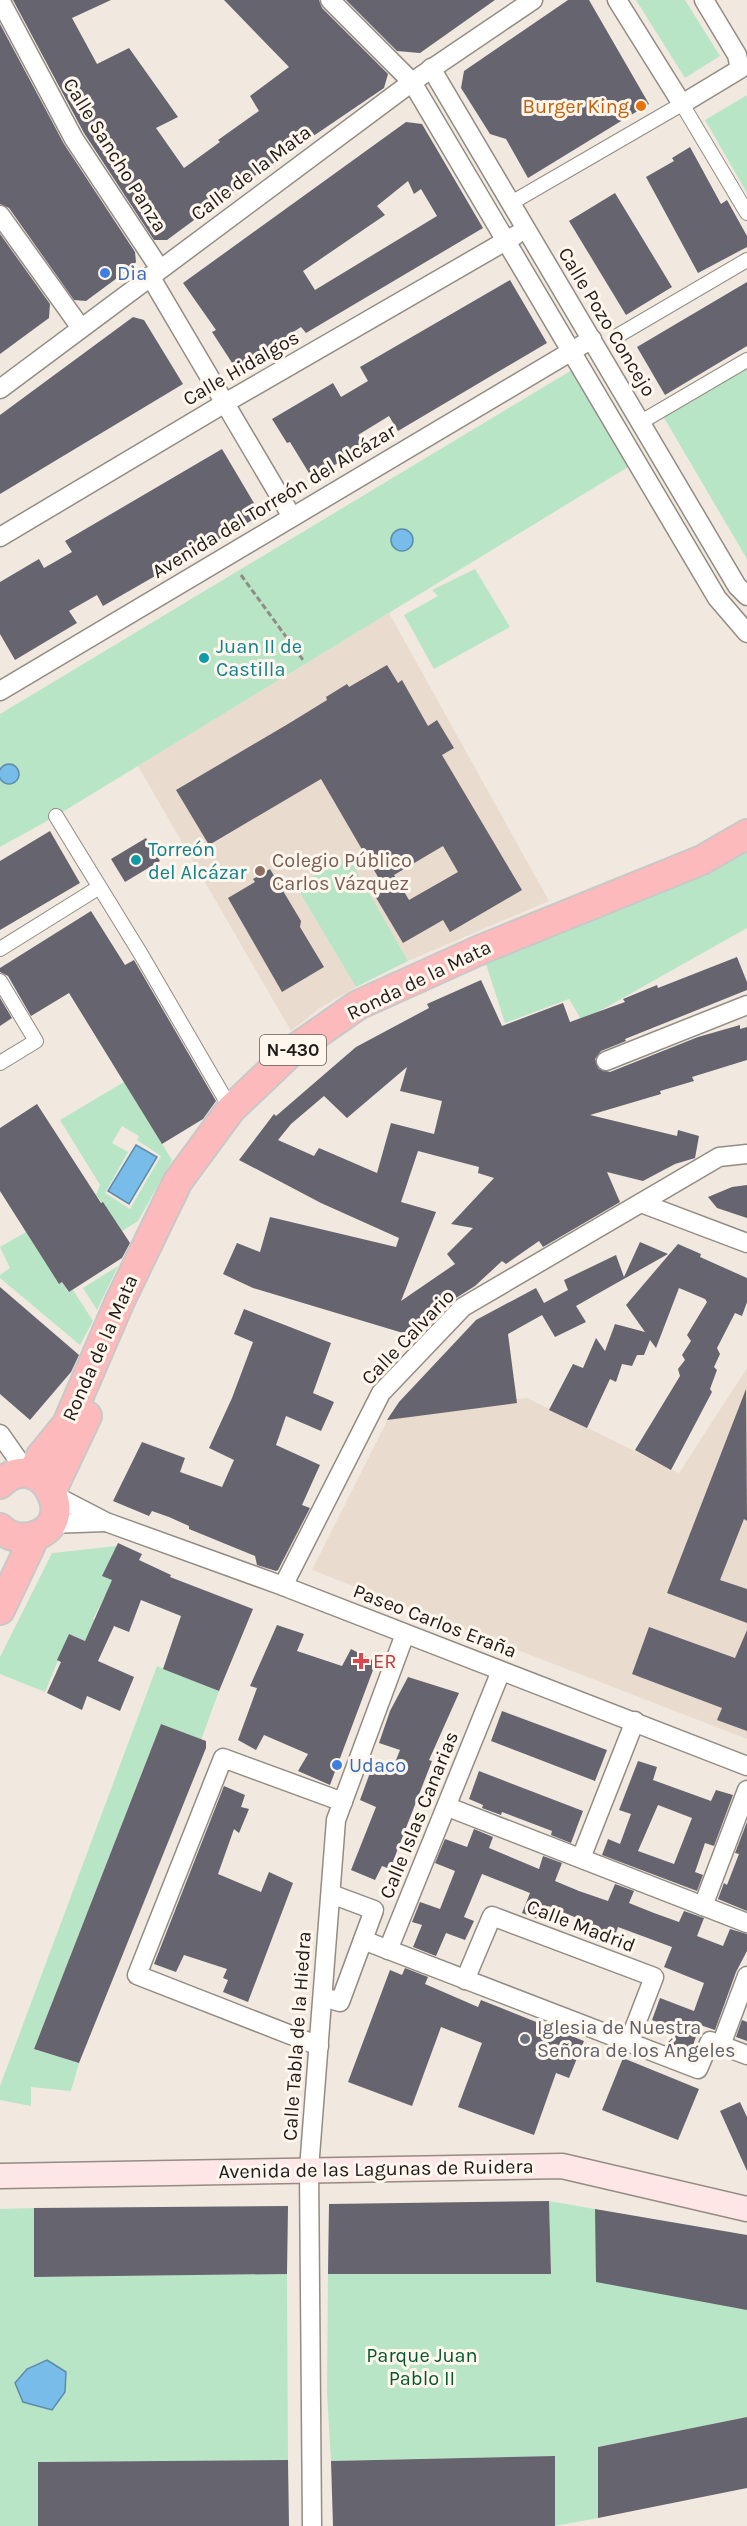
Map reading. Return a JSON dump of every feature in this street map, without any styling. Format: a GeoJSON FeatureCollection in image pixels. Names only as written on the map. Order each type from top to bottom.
{"type":"FeatureCollection","features":[{"type":"Feature","properties":{"kind":"highway","name":"Ronda de la Mata"},"geometry":{"type":"LineString","coordinates":[[41,1483],[41,1456],[67,1424],[120,1301],[178,1181],[231,1109],[292,1051],[358,1005],[482,949],[702,860],[747,834]]}},
{"type":"Feature","properties":{"kind":"highway","name":"Ronda de la Mata"},"geometry":{"type":"LineString","coordinates":[[41,1483],[194,1189],[238,1127],[284,1082],[368,1019],[416,993],[705,873],[747,849]]}},
{"type":"Feature","properties":{"kind":"highway"},"geometry":{"type":"LineString","coordinates":[[0,1484],[16,1474],[41,1483]]}},
{"type":"Feature","properties":{"kind":"highway","name":"N-430"},"geometry":{"type":"LineString","coordinates":[[0,1610],[43,1530],[54,1515],[41,1483]]}},
{"type":"Feature","properties":{"kind":"highway"},"geometry":{"type":"LineString","coordinates":[[0,1528],[12,1536],[24,1538],[43,1530]]}},
{"type":"Feature","properties":{"kind":"main road","name":"Avenida de las Lagunas de Ruidera"},"geometry":{"type":"LineString","coordinates":[[0,2176],[562,2166],[747,2209]]}},
{"type":"Feature","properties":{"kind":"street","name":"Calle Sancho Panza"},"geometry":{"type":"LineString","coordinates":[[0,0],[74,140],[155,273],[225,403],[292,517]]}},
{"type":"Feature","properties":{"kind":"street"},"geometry":{"type":"LineString","coordinates":[[330,0],[412,82],[747,649]]}},
{"type":"Feature","properties":{"kind":"street","name":"Calle de la Mata"},"geometry":{"type":"LineString","coordinates":[[0,389],[412,82],[533,0]]}},
{"type":"Feature","properties":{"kind":"street"},"geometry":{"type":"LineString","coordinates":[[617,0],[747,213]]}},
{"type":"Feature","properties":{"kind":"street"},"geometry":{"type":"LineString","coordinates":[[511,203],[682,104],[743,72],[737,55],[704,0]]}},
{"type":"Feature","properties":{"kind":"street","name":"Calle Pozo Concejo"},"geometry":{"type":"LineString","coordinates":[[431,69],[741,591],[747,596]]}},
{"type":"Feature","properties":{"kind":"street"},"geometry":{"type":"LineString","coordinates":[[0,215],[81,328]]}},
{"type":"Feature","properties":{"kind":"street","name":"Calle Hidalgos"},"geometry":{"type":"LineString","coordinates":[[0,537],[225,403],[526,229]]}},
{"type":"Feature","properties":{"kind":"street"},"geometry":{"type":"LineString","coordinates":[[619,335],[747,260]]}},
{"type":"Feature","properties":{"kind":"street","name":"Avenida del Torreón del Alcázar"},"geometry":{"type":"LineString","coordinates":[[1,688],[592,339]]}},
{"type":"Feature","properties":{"kind":"street"},"geometry":{"type":"LineString","coordinates":[[641,422],[747,360]]}},
{"type":"Feature","properties":{"kind":"street"},"geometry":{"type":"LineString","coordinates":[[720,601],[747,633]]}},
{"type":"Feature","properties":{"kind":"street"},"geometry":{"type":"LineString","coordinates":[[56,816],[98,888],[142,956],[231,1109]]}},
{"type":"Feature","properties":{"kind":"street"},"geometry":{"type":"LineString","coordinates":[[0,949],[98,888]]}},
{"type":"Feature","properties":{"kind":"street"},"geometry":{"type":"LineString","coordinates":[[0,981],[36,1041],[0,1063]]}},
{"type":"Feature","properties":{"kind":"street"},"geometry":{"type":"LineString","coordinates":[[606,1061],[747,1005]]}},
{"type":"Feature","properties":{"kind":"street","name":"Calle Calvario"},"geometry":{"type":"LineString","coordinates":[[283,1587],[381,1393],[463,1307],[719,1157],[747,1154]]}},
{"type":"Feature","properties":{"kind":"street"},"geometry":{"type":"LineString","coordinates":[[641,1203],[747,1243]]}},
{"type":"Feature","properties":{"kind":"street"},"geometry":{"type":"LineString","coordinates":[[0,1434],[41,1483]]}},
{"type":"Feature","properties":{"kind":"street","name":"Paseo Carlos Eraña"},"geometry":{"type":"LineString","coordinates":[[41,1483],[106,1522],[283,1587],[747,1766]]}},
{"type":"Feature","properties":{"kind":"street","name":"Paseo Carlos Eraña"},"geometry":{"type":"LineString","coordinates":[[43,1530],[106,1522]]}},
{"type":"Feature","properties":{"kind":"street","name":"Calle Tabla de la Hiedra"},"geometry":{"type":"LineString","coordinates":[[312,2526],[309,2169],[336,1820],[405,1634]]}},
{"type":"Feature","properties":{"kind":"street","name":"Calle Islas Canarias"},"geometry":{"type":"LineString","coordinates":[[388,1950],[448,1807],[501,1671]]}},
{"type":"Feature","properties":{"kind":"street"},"geometry":{"type":"LineString","coordinates":[[581,1858],[635,1721]]}},
{"type":"Feature","properties":{"kind":"street"},"geometry":{"type":"LineString","coordinates":[[319,2046],[137,1975],[223,1758],[343,1802]]}},
{"type":"Feature","properties":{"kind":"street"},"geometry":{"type":"LineString","coordinates":[[703,1906],[747,1790]]}},
{"type":"Feature","properties":{"kind":"street"},"geometry":{"type":"LineString","coordinates":[[448,1807],[747,1923]]}},
{"type":"Feature","properties":{"kind":"street"},"geometry":{"type":"LineString","coordinates":[[323,1997],[340,2002],[374,1910],[331,1894]]}},
{"type":"Feature","properties":{"kind":"street","name":"Calle Madrid"},"geometry":{"type":"LineString","coordinates":[[465,1980],[492,1916],[654,1977],[629,2042]]}},
{"type":"Feature","properties":{"kind":"street"},"geometry":{"type":"LineString","coordinates":[[363,1940],[698,2069],[710,2041],[747,2055]]}},
{"type":"Feature","properties":{"kind":"street"},"geometry":{"type":"LineString","coordinates":[[721,2045],[747,1976]]}},
{"type":"Feature","properties":{"kind":"path"},"geometry":{"type":"LineString","coordinates":[[240,575],[303,660]]}},
{"type":"Feature","properties":{"kind":"shaded area"},"geometry":{"type":"Polygon","coordinates":[[[389,613],[549,901],[408,961],[348,856],[296,886],[356,987],[320,1008],[291,1031],[138,766],[389,613]]]}},
{"type":"Feature","properties":{"kind":"shaded area"},"geometry":{"type":"Polygon","coordinates":[[[747,1368],[747,1739],[312,1570],[391,1413],[527,1398],[679,1473],[747,1368]]]}},
{"type":"Feature","properties":{"kind":"green space"},"geometry":{"type":"Polygon","coordinates":[[[636,0],[685,0],[720,56],[685,78],[636,0]]]}},
{"type":"Feature","properties":{"kind":"green space"},"geometry":{"type":"Polygon","coordinates":[[[747,95],[747,193],[705,120],[747,95]]]}},
{"type":"Feature","properties":{"kind":"green space"},"geometry":{"type":"Polygon","coordinates":[[[747,366],[747,559],[660,411],[747,366]]]}},
{"type":"Feature","properties":{"kind":"green space"},"geometry":{"type":"Polygon","coordinates":[[[572,370],[628,467],[56,816],[0,847],[0,714],[572,370]]]}},
{"type":"Feature","properties":{"kind":"green space"},"geometry":{"type":"Polygon","coordinates":[[[475,569],[510,627],[434,669],[404,615],[438,596],[432,590],[475,569]]]}},
{"type":"Feature","properties":{"kind":"green space"},"geometry":{"type":"Polygon","coordinates":[[[747,852],[747,928],[582,1021],[569,999],[505,1023],[486,964],[747,852]]]}},
{"type":"Feature","properties":{"kind":"green space"},"geometry":{"type":"Polygon","coordinates":[[[348,856],[408,961],[356,987],[296,886],[348,856]]]}},
{"type":"Feature","properties":{"kind":"green space"},"geometry":{"type":"Polygon","coordinates":[[[124,1082],[172,1160],[138,1221],[122,1231],[116,1222],[114,1223],[108,1210],[96,1195],[100,1185],[60,1120],[124,1082]],[[122,1126],[112,1143],[128,1152],[105,1193],[130,1209],[161,1156],[137,1140],[139,1136],[122,1126]]]}},
{"type":"Feature","properties":{"kind":"green space"},"geometry":{"type":"Polygon","coordinates":[[[26,1232],[59,1284],[62,1282],[68,1292],[73,1290],[93,1321],[80,1345],[0,1278],[0,1275],[10,1268],[0,1247],[26,1232]]]}},
{"type":"Feature","properties":{"kind":"green space"},"geometry":{"type":"Polygon","coordinates":[[[118,1266],[97,1310],[83,1288],[118,1266]]]}},
{"type":"Feature","properties":{"kind":"green space"},"geometry":{"type":"Polygon","coordinates":[[[117,1546],[103,1575],[122,1585],[107,1592],[93,1619],[101,1622],[92,1644],[69,1634],[45,1692],[0,1674],[0,1657],[52,1553],[117,1546]]]}},
{"type":"Feature","properties":{"kind":"green space"},"geometry":{"type":"Polygon","coordinates":[[[157,1666],[219,1691],[201,1740],[161,1724],[34,2049],[79,2063],[71,2091],[31,2087],[31,2106],[0,2100],[0,2086],[157,1666]]]}},
{"type":"Feature","properties":{"kind":"green space","name":"Parque Juan Pablo II"},"geometry":{"type":"Polygon","coordinates":[[[549,2201],[595,2209],[747,2310],[747,2417],[598,2447],[598,2518],[555,2526],[555,2456],[331,2461],[327,2393],[328,2274],[551,2274],[549,2201]]]}},
{"type":"Feature","properties":{"kind":"green space"},"geometry":{"type":"Polygon","coordinates":[[[34,2208],[35,2277],[287,2274],[288,2460],[38,2462],[38,2526],[0,2526],[0,2209],[34,2208]]]}},
{"type":"Feature","properties":{"kind":"water"},"geometry":{"type":"Polygon","coordinates":[[[402,529],[410,532],[413,540],[410,548],[402,551],[394,548],[391,540],[394,532],[402,529]]]}},
{"type":"Feature","properties":{"kind":"water"},"geometry":{"type":"Polygon","coordinates":[[[5,764],[13,764],[19,770],[19,778],[13,784],[5,784],[-1,778],[-1,770],[5,764]]]}},
{"type":"Feature","properties":{"kind":"water"},"geometry":{"type":"Polygon","coordinates":[[[136,1145],[157,1157],[129,1204],[108,1191],[136,1145]]]}},
{"type":"Feature","properties":{"kind":"water"},"geometry":{"type":"Polygon","coordinates":[[[47,2360],[66,2372],[65,2392],[52,2410],[23,2402],[15,2383],[27,2369],[47,2360]]]}},
{"type":"Feature","properties":{"kind":"building"},"geometry":{"type":"Polygon","coordinates":[[[13,0],[111,0],[72,18],[97,64],[129,48],[178,117],[156,128],[184,168],[259,111],[250,96],[289,67],[224,0],[319,0],[322,8],[388,74],[384,88],[247,181],[167,240],[154,240],[84,133],[13,0]]]}},
{"type":"Feature","properties":{"kind":"building"},"geometry":{"type":"Polygon","coordinates":[[[346,0],[495,0],[420,53],[397,51],[346,0]]]}},
{"type":"Feature","properties":{"kind":"building"},"geometry":{"type":"Polygon","coordinates":[[[568,0],[589,0],[649,104],[528,178],[506,139],[490,134],[461,88],[464,71],[568,0]]]}},
{"type":"Feature","properties":{"kind":"building"},"geometry":{"type":"Polygon","coordinates":[[[0,24],[64,144],[135,252],[136,262],[132,267],[86,301],[74,300],[9,208],[0,204],[0,24]]]}},
{"type":"Feature","properties":{"kind":"building"},"geometry":{"type":"Polygon","coordinates":[[[406,122],[422,124],[483,228],[306,333],[301,327],[236,369],[212,332],[216,330],[183,283],[406,122]],[[408,181],[377,206],[385,215],[303,271],[315,290],[437,216],[421,189],[414,194],[408,181]]]}},
{"type":"Feature","properties":{"kind":"building"},"geometry":{"type":"Polygon","coordinates":[[[690,147],[721,204],[727,200],[747,236],[747,247],[698,273],[646,177],[674,161],[672,158],[690,147]]]}},
{"type":"Feature","properties":{"kind":"building"},"geometry":{"type":"Polygon","coordinates":[[[615,193],[672,287],[626,315],[569,221],[615,193]]]}},
{"type":"Feature","properties":{"kind":"building"},"geometry":{"type":"Polygon","coordinates":[[[0,234],[50,304],[49,318],[0,354],[0,234]]]}},
{"type":"Feature","properties":{"kind":"building"},"geometry":{"type":"Polygon","coordinates":[[[510,280],[547,343],[398,431],[389,416],[358,435],[366,447],[312,478],[290,442],[287,443],[272,419],[333,383],[341,397],[368,381],[360,367],[510,280]]]}},
{"type":"Feature","properties":{"kind":"building"},"geometry":{"type":"Polygon","coordinates":[[[747,282],[747,346],[665,395],[637,347],[747,282]]]}},
{"type":"Feature","properties":{"kind":"building"},"geometry":{"type":"Polygon","coordinates":[[[133,317],[144,320],[183,384],[0,494],[0,415],[133,317]]]}},
{"type":"Feature","properties":{"kind":"building"},"geometry":{"type":"Polygon","coordinates":[[[222,449],[261,515],[103,606],[97,595],[69,611],[77,623],[15,660],[0,634],[0,582],[39,559],[44,568],[72,552],[65,541],[222,449]]]}},
{"type":"Feature","properties":{"kind":"building"},"geometry":{"type":"Polygon","coordinates":[[[387,665],[398,683],[402,680],[428,726],[437,720],[454,748],[442,755],[522,890],[450,932],[443,920],[403,943],[375,896],[385,889],[321,779],[209,845],[176,790],[327,700],[326,697],[347,684],[349,687],[387,665]],[[443,846],[394,875],[409,900],[458,872],[443,846]]]}},
{"type":"Feature","properties":{"kind":"building"},"geometry":{"type":"Polygon","coordinates":[[[50,831],[80,883],[0,930],[0,861],[50,831]]]}},
{"type":"Feature","properties":{"kind":"building","name":"Torreón del Alcázar"},"geometry":{"type":"Polygon","coordinates":[[[146,838],[160,861],[125,882],[111,859],[146,838]]]}},
{"type":"Feature","properties":{"kind":"building"},"geometry":{"type":"Polygon","coordinates":[[[270,869],[301,921],[300,927],[324,967],[282,992],[228,898],[255,882],[253,879],[270,869]]]}},
{"type":"Feature","properties":{"kind":"building"},"geometry":{"type":"Polygon","coordinates":[[[91,911],[125,965],[134,960],[216,1101],[203,1119],[162,1144],[69,993],[31,1016],[8,976],[0,972],[0,968],[91,911]]]}},
{"type":"Feature","properties":{"kind":"building"},"geometry":{"type":"Polygon","coordinates":[[[737,957],[747,982],[747,990],[625,1039],[626,1041],[601,1051],[595,1059],[599,1069],[610,1072],[698,1037],[740,1025],[740,1029],[747,1027],[747,1060],[692,1077],[694,1081],[660,1091],[661,1094],[590,1115],[677,1136],[678,1130],[699,1136],[695,1158],[675,1164],[643,1181],[607,1172],[620,1202],[543,1247],[539,1241],[506,1264],[502,1261],[475,1286],[448,1303],[413,1336],[253,1288],[223,1274],[237,1243],[260,1252],[270,1217],[396,1247],[399,1238],[321,1203],[239,1160],[274,1114],[276,1116],[356,1047],[429,1008],[427,1004],[481,980],[502,1026],[563,1003],[570,1022],[625,1002],[623,999],[657,985],[658,988],[737,957]],[[407,1067],[347,1118],[324,1096],[291,1124],[278,1140],[314,1156],[319,1148],[377,1173],[391,1123],[434,1134],[442,1101],[400,1091],[407,1067]],[[418,1151],[401,1202],[436,1212],[401,1301],[455,1264],[447,1254],[473,1228],[451,1224],[494,1178],[478,1173],[479,1167],[418,1151]]]}},
{"type":"Feature","properties":{"kind":"building"},"geometry":{"type":"Polygon","coordinates":[[[0,998],[12,1018],[0,1026],[0,998]]]}},
{"type":"Feature","properties":{"kind":"building"},"geometry":{"type":"Polygon","coordinates":[[[37,1104],[101,1203],[103,1202],[130,1243],[122,1258],[69,1292],[62,1282],[59,1284],[0,1191],[0,1128],[37,1104]]]}},
{"type":"Feature","properties":{"kind":"building"},"geometry":{"type":"Polygon","coordinates":[[[747,1185],[747,1218],[717,1208],[708,1197],[732,1187],[747,1185]]]}},
{"type":"Feature","properties":{"kind":"building"},"geometry":{"type":"Polygon","coordinates":[[[640,1242],[668,1254],[576,1306],[586,1322],[555,1337],[542,1315],[508,1334],[517,1403],[387,1420],[399,1402],[476,1320],[536,1288],[544,1303],[568,1290],[564,1280],[616,1255],[624,1277],[640,1242]]]}},
{"type":"Feature","properties":{"kind":"building"},"geometry":{"type":"Polygon","coordinates":[[[678,1244],[701,1254],[700,1257],[747,1278],[747,1302],[742,1316],[735,1313],[717,1348],[720,1354],[714,1367],[717,1370],[710,1389],[712,1392],[671,1470],[635,1450],[680,1376],[678,1369],[685,1360],[682,1355],[691,1341],[687,1335],[707,1302],[705,1299],[679,1288],[656,1348],[650,1340],[644,1355],[637,1355],[632,1366],[622,1364],[616,1382],[610,1379],[587,1428],[549,1410],[573,1364],[583,1368],[596,1338],[605,1351],[615,1324],[645,1332],[626,1305],[678,1244]]]}},
{"type":"Feature","properties":{"kind":"building"},"geometry":{"type":"Polygon","coordinates":[[[0,1287],[79,1355],[71,1372],[30,1420],[0,1394],[0,1287]]]}},
{"type":"Feature","properties":{"kind":"building"},"geometry":{"type":"Polygon","coordinates":[[[244,1309],[331,1343],[313,1393],[334,1402],[321,1431],[286,1416],[276,1445],[320,1465],[302,1505],[310,1508],[276,1571],[257,1565],[255,1556],[189,1529],[189,1526],[169,1517],[152,1511],[149,1516],[113,1501],[142,1442],[185,1458],[180,1472],[222,1487],[234,1460],[209,1448],[232,1398],[253,1342],[234,1334],[244,1309]]]}},
{"type":"Feature","properties":{"kind":"building"},"geometry":{"type":"Polygon","coordinates":[[[746,1389],[747,1521],[744,1519],[720,1580],[747,1589],[747,1623],[667,1593],[746,1389]]]}},
{"type":"Feature","properties":{"kind":"building"},"geometry":{"type":"Polygon","coordinates":[[[118,1543],[142,1554],[139,1560],[171,1575],[170,1577],[253,1609],[219,1691],[163,1669],[181,1616],[141,1600],[129,1632],[114,1626],[98,1661],[134,1677],[120,1711],[87,1696],[82,1710],[47,1693],[61,1662],[57,1660],[69,1634],[85,1641],[112,1580],[102,1576],[118,1543]]]}},
{"type":"Feature","properties":{"kind":"building"},"geometry":{"type":"Polygon","coordinates":[[[277,1625],[304,1634],[297,1651],[342,1666],[351,1649],[376,1662],[330,1785],[298,1771],[308,1754],[264,1735],[256,1750],[238,1740],[257,1688],[250,1686],[277,1625]]]}},
{"type":"Feature","properties":{"kind":"building"},"geometry":{"type":"Polygon","coordinates":[[[649,1627],[735,1658],[747,1630],[747,1731],[717,1720],[722,1708],[632,1674],[649,1627]]]}},
{"type":"Feature","properties":{"kind":"building"},"geometry":{"type":"Polygon","coordinates":[[[408,1677],[459,1693],[429,1760],[432,1761],[390,1869],[382,1866],[375,1880],[351,1870],[376,1807],[360,1800],[371,1770],[390,1775],[400,1750],[379,1743],[390,1711],[408,1677]]]}},
{"type":"Feature","properties":{"kind":"building"},"geometry":{"type":"Polygon","coordinates":[[[502,1711],[607,1750],[595,1781],[491,1741],[502,1711]]]}},
{"type":"Feature","properties":{"kind":"building"},"geometry":{"type":"Polygon","coordinates":[[[161,1724],[206,1741],[206,1748],[79,2063],[34,2049],[161,1724]]]}},
{"type":"Feature","properties":{"kind":"building"},"geometry":{"type":"Polygon","coordinates":[[[638,1761],[657,1767],[653,1780],[711,1801],[716,1790],[733,1795],[714,1846],[705,1843],[695,1872],[703,1875],[697,1891],[602,1855],[608,1839],[620,1844],[631,1814],[619,1810],[638,1761]],[[658,1805],[638,1851],[674,1864],[692,1818],[658,1805]]]}},
{"type":"Feature","properties":{"kind":"building"},"geometry":{"type":"Polygon","coordinates":[[[479,1771],[583,1811],[571,1843],[551,1835],[552,1831],[502,1812],[501,1815],[482,1808],[483,1805],[469,1799],[479,1771]]]}},
{"type":"Feature","properties":{"kind":"building"},"geometry":{"type":"Polygon","coordinates":[[[224,1786],[245,1795],[241,1807],[249,1809],[239,1833],[234,1829],[218,1874],[261,1892],[269,1872],[293,1883],[248,2002],[223,1992],[228,1980],[223,1978],[227,1969],[184,1955],[176,1972],[154,1964],[224,1786]]]}},
{"type":"Feature","properties":{"kind":"building"},"geometry":{"type":"Polygon","coordinates":[[[747,1822],[747,1911],[718,1899],[724,1883],[727,1885],[739,1854],[735,1853],[747,1822]]]}},
{"type":"Feature","properties":{"kind":"building"},"geometry":{"type":"Polygon","coordinates":[[[474,1829],[493,1837],[489,1848],[539,1869],[543,1856],[562,1863],[555,1881],[579,1891],[608,1901],[615,1884],[634,1891],[629,1903],[654,1913],[679,1922],[684,1911],[704,1918],[697,1936],[723,1946],[730,1929],[747,1934],[747,1951],[736,1972],[715,2030],[700,2025],[691,2051],[672,2044],[678,2030],[652,2020],[660,1998],[694,2011],[704,1983],[664,1967],[672,1947],[618,1927],[611,1946],[592,1940],[596,1926],[548,1906],[541,1920],[522,1913],[530,1893],[482,1874],[464,1917],[474,1921],[465,1940],[446,1933],[436,1956],[413,1947],[422,1925],[412,1922],[420,1902],[440,1909],[455,1871],[435,1863],[445,1839],[467,1847],[474,1829]]]}},
{"type":"Feature","properties":{"kind":"building"},"geometry":{"type":"Polygon","coordinates":[[[405,1968],[428,1977],[425,1984],[478,2007],[481,2000],[584,2041],[569,2078],[556,2073],[534,2135],[458,2107],[482,2043],[441,2027],[412,2106],[348,2082],[390,1970],[402,1975],[405,1968]]]}},
{"type":"Feature","properties":{"kind":"building"},"geometry":{"type":"Polygon","coordinates":[[[742,2020],[747,2022],[747,2041],[736,2037],[742,2020]]]}},
{"type":"Feature","properties":{"kind":"building"},"geometry":{"type":"Polygon","coordinates":[[[623,2058],[699,2089],[678,2140],[602,2110],[623,2058]]]}},
{"type":"Feature","properties":{"kind":"building"},"geometry":{"type":"Polygon","coordinates":[[[740,2102],[747,2117],[747,2171],[720,2111],[740,2102]]]}},
{"type":"Feature","properties":{"kind":"building"},"geometry":{"type":"Polygon","coordinates":[[[549,2201],[551,2274],[328,2274],[329,2204],[549,2201]]]}},
{"type":"Feature","properties":{"kind":"building"},"geometry":{"type":"Polygon","coordinates":[[[288,2206],[287,2274],[34,2277],[34,2208],[288,2206]]]}},
{"type":"Feature","properties":{"kind":"building"},"geometry":{"type":"Polygon","coordinates":[[[595,2209],[747,2235],[747,2310],[596,2282],[595,2209]]]}},
{"type":"Feature","properties":{"kind":"building"},"geometry":{"type":"Polygon","coordinates":[[[747,2417],[747,2488],[598,2518],[598,2447],[747,2417]]]}},
{"type":"Feature","properties":{"kind":"building"},"geometry":{"type":"Polygon","coordinates":[[[555,2456],[555,2526],[333,2526],[331,2461],[555,2456]]]}},
{"type":"Feature","properties":{"kind":"building"},"geometry":{"type":"Polygon","coordinates":[[[288,2460],[289,2526],[38,2526],[38,2462],[288,2460]]]}},
{"type":"Feature","properties":{"kind":"place","name":"Burger King"},"geometry":{"type":"Point","coordinates":[641,106]}},
{"type":"Feature","properties":{"kind":"place","name":"Dia"},"geometry":{"type":"Point","coordinates":[105,273]}},
{"type":"Feature","properties":{"kind":"place","name":"Juan II de Castilla"},"geometry":{"type":"Point","coordinates":[204,658]}},
{"type":"Feature","properties":{"kind":"place","name":"Torreón del Alcázar"},"geometry":{"type":"Point","coordinates":[136,860]}},
{"type":"Feature","properties":{"kind":"place","name":"Colegio Público Carlos Vázquez"},"geometry":{"type":"Point","coordinates":[260,871]}},
{"type":"Feature","properties":{"kind":"place","name":"ER"},"geometry":{"type":"Point","coordinates":[361,1661]}},
{"type":"Feature","properties":{"kind":"place","name":"Udaco"},"geometry":{"type":"Point","coordinates":[337,1765]}},
{"type":"Feature","properties":{"kind":"place","name":"Iglesia de Nuestra Señora de los Ángeles"},"geometry":{"type":"Point","coordinates":[525,2039]}}]}
